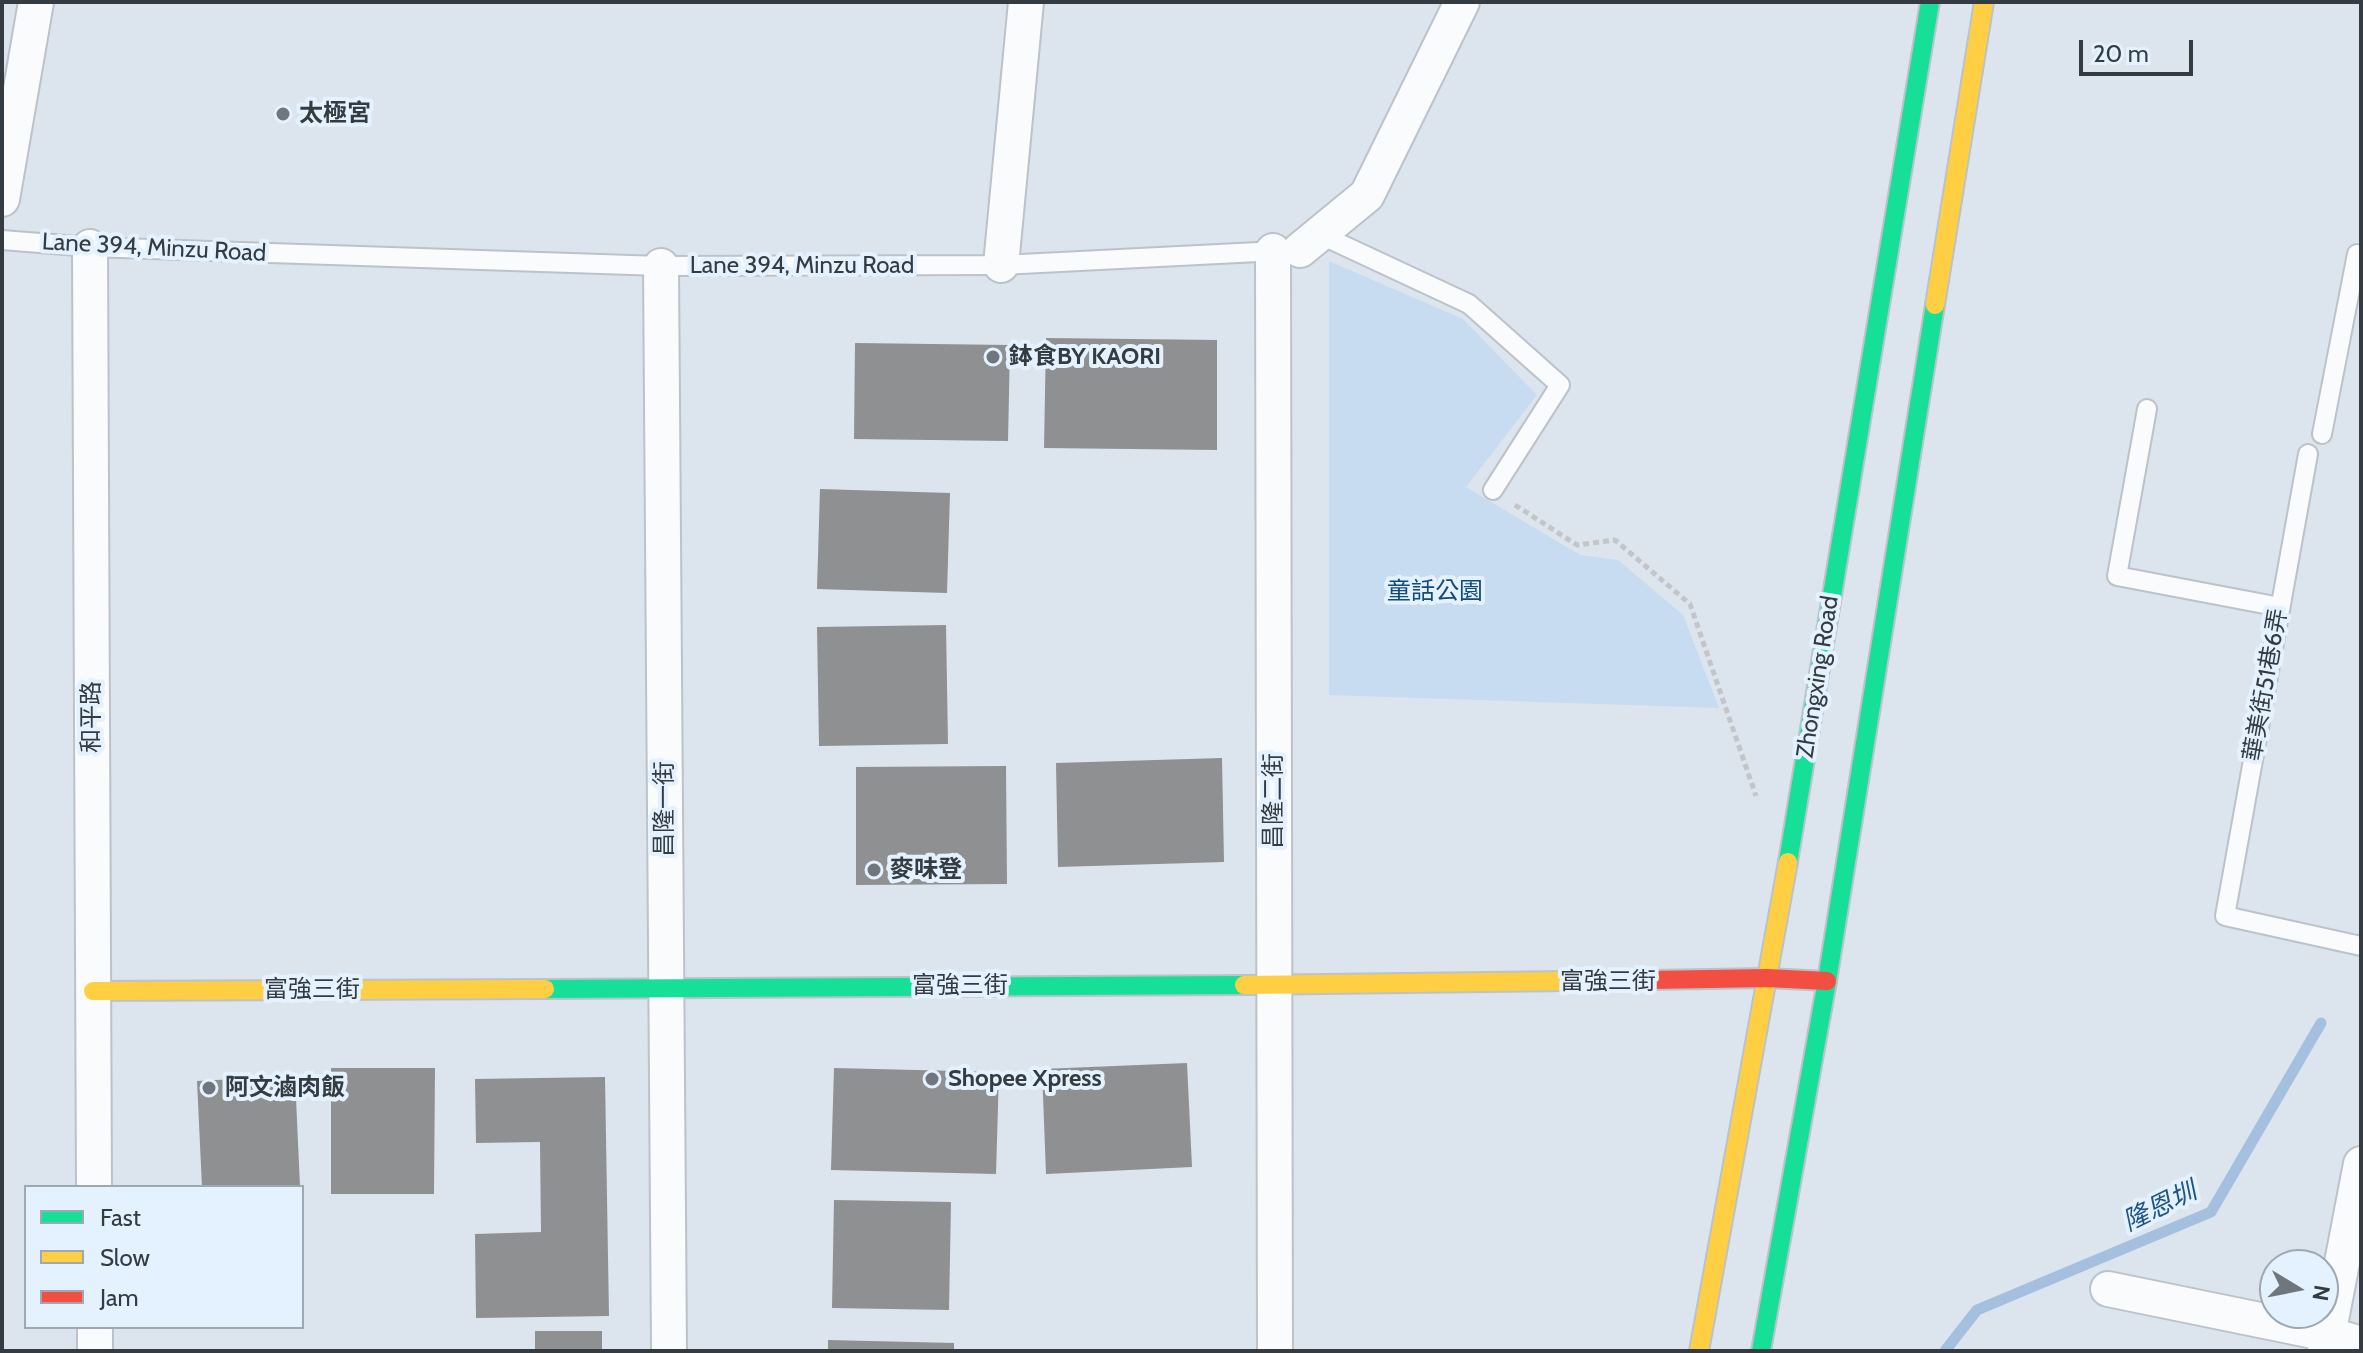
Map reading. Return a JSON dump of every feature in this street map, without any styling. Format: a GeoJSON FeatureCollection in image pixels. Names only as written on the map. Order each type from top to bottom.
{"type":"FeatureCollection","features":[{"type":"Feature","properties":{"kind":"street"},"geometry":{"type":"LineString","coordinates":[[2,199],[36,2]]}},
{"type":"Feature","properties":{"kind":"street"},"geometry":{"type":"LineString","coordinates":[[1001,265],[1026,2]]}},
{"type":"Feature","properties":{"kind":"street"},"geometry":{"type":"LineString","coordinates":[[1297,245],[1367,195],[1462,2]]}},
{"type":"Feature","properties":{"kind":"street","name":"Zhongxing Road"},"geometry":{"type":"LineString","coordinates":[[1699,1351],[1767,978],[1930,2]]}},
{"type":"Feature","properties":{"kind":"street"},"geometry":{"type":"LineString","coordinates":[[1761,1351],[1827,981],[1984,2]]}},
{"type":"Feature","properties":{"kind":"street","name":"昌隆二街"},"geometry":{"type":"LineString","coordinates":[[1275,1351],[1274,985],[1297,245]]}},
{"type":"Feature","properties":{"kind":"street","name":"和平路"},"geometry":{"type":"LineString","coordinates":[[90,247],[94,1185]]}},
{"type":"Feature","properties":{"kind":"street","name":"昌隆一街"},"geometry":{"type":"LineString","coordinates":[[661,266],[669,1351]]}},
{"type":"Feature","properties":{"kind":"street","name":"富強三街"},"geometry":{"type":"LineString","coordinates":[[93,991],[1274,985],[1767,978],[1827,981]]}},
{"type":"Feature","properties":{"kind":"street"},"geometry":{"type":"LineString","coordinates":[[2326,1343],[2361,1164]]}},
{"type":"Feature","properties":{"kind":"street"},"geometry":{"type":"LineString","coordinates":[[2108,1289],[2326,1343],[2361,1344]]}},
{"type":"Feature","properties":{"kind":"street"},"geometry":{"type":"LineString","coordinates":[[95,1329],[95,1351]]}},
{"type":"Feature","properties":{"kind":"lane","name":"Lane 394, Minzu Road"},"geometry":{"type":"LineString","coordinates":[[2,240],[90,247],[661,266],[1001,265],[1297,245]]}},
{"type":"Feature","properties":{"kind":"lane"},"geometry":{"type":"LineString","coordinates":[[1297,245],[1469,304],[1560,385],[1493,490]]}},
{"type":"Feature","properties":{"kind":"lane"},"geometry":{"type":"LineString","coordinates":[[2322,434],[2357,254],[2361,255]]}},
{"type":"Feature","properties":{"kind":"lane"},"geometry":{"type":"LineString","coordinates":[[2147,409],[2117,576],[2280,607]]}},
{"type":"Feature","properties":{"kind":"lane","name":"華美街51巷6弄"},"geometry":{"type":"LineString","coordinates":[[2308,454],[2225,916],[2361,946]]}},
{"type":"Feature","properties":{"kind":"path"},"geometry":{"type":"LineString","coordinates":[[1493,490],[1577,545],[1615,540],[1690,604],[1760,807]]}},
{"type":"Feature","properties":{"kind":"green space","name":"童話公園"},"geometry":{"type":"Polygon","coordinates":[[[1329,261],[1463,319],[1537,395],[1466,487],[1580,555],[1618,560],[1683,615],[1719,708],[1329,695],[1329,261]]]}},
{"type":"Feature","properties":{"kind":"building"},"geometry":{"type":"Polygon","coordinates":[[[1046,338],[1217,340],[1217,450],[1044,448],[1046,338]]]}},
{"type":"Feature","properties":{"kind":"building"},"geometry":{"type":"Polygon","coordinates":[[[855,343],[1010,345],[1008,441],[854,439],[855,343]]]}},
{"type":"Feature","properties":{"kind":"building"},"geometry":{"type":"Polygon","coordinates":[[[820,489],[950,493],[947,593],[817,589],[820,489]]]}},
{"type":"Feature","properties":{"kind":"building"},"geometry":{"type":"Polygon","coordinates":[[[946,625],[948,744],[819,746],[817,627],[946,625]]]}},
{"type":"Feature","properties":{"kind":"building"},"geometry":{"type":"Polygon","coordinates":[[[1222,758],[1224,862],[1058,867],[1056,763],[1222,758]]]}},
{"type":"Feature","properties":{"kind":"building"},"geometry":{"type":"Polygon","coordinates":[[[1006,766],[1007,884],[856,885],[856,767],[1006,766]]]}},
{"type":"Feature","properties":{"kind":"building"},"geometry":{"type":"Polygon","coordinates":[[[1187,1063],[1192,1167],[1046,1174],[1042,1069],[1187,1063]]]}},
{"type":"Feature","properties":{"kind":"building"},"geometry":{"type":"Polygon","coordinates":[[[331,1068],[435,1068],[434,1194],[331,1194],[331,1068]]]}},
{"type":"Feature","properties":{"kind":"building"},"geometry":{"type":"Polygon","coordinates":[[[834,1068],[999,1072],[996,1174],[831,1170],[834,1068]]]}},
{"type":"Feature","properties":{"kind":"building"},"geometry":{"type":"Polygon","coordinates":[[[295,1076],[300,1185],[202,1185],[197,1081],[295,1076]]]}},
{"type":"Feature","properties":{"kind":"building"},"geometry":{"type":"Polygon","coordinates":[[[605,1077],[609,1316],[476,1318],[475,1234],[541,1232],[540,1142],[476,1143],[475,1079],[605,1077]]]}},
{"type":"Feature","properties":{"kind":"building"},"geometry":{"type":"Polygon","coordinates":[[[834,1200],[951,1202],[949,1310],[832,1308],[834,1200]]]}},
{"type":"Feature","properties":{"kind":"building"},"geometry":{"type":"Polygon","coordinates":[[[535,1331],[602,1331],[602,1351],[535,1351],[535,1331]]]}},
{"type":"Feature","properties":{"kind":"building"},"geometry":{"type":"Polygon","coordinates":[[[828,1340],[954,1343],[954,1351],[828,1351],[828,1340]]]}},
{"type":"Feature","properties":{"kind":"waterway","name":"隆恩圳"},"geometry":{"type":"LineString","coordinates":[[1945,1351],[1977,1310],[2211,1212],[2321,1023]]}},
{"type":"Feature","properties":{"kind":"traffic: fast"},"geometry":{"type":"LineString","coordinates":[[1788,862],[1930,2]]}},
{"type":"Feature","properties":{"kind":"traffic: fast"},"geometry":{"type":"LineString","coordinates":[[1761,1351],[1827,981],[1935,305]]}},
{"type":"Feature","properties":{"kind":"traffic: fast"},"geometry":{"type":"LineString","coordinates":[[545,989],[1244,985]]}},
{"type":"Feature","properties":{"kind":"traffic: slow"},"geometry":{"type":"LineString","coordinates":[[1935,305],[1984,2]]}},
{"type":"Feature","properties":{"kind":"traffic: slow"},"geometry":{"type":"LineString","coordinates":[[1699,1351],[1788,862]]}},
{"type":"Feature","properties":{"kind":"traffic: slow"},"geometry":{"type":"LineString","coordinates":[[1244,985],[1650,980]]}},
{"type":"Feature","properties":{"kind":"traffic: slow"},"geometry":{"type":"LineString","coordinates":[[93,991],[545,989]]}},
{"type":"Feature","properties":{"kind":"traffic: jam"},"geometry":{"type":"LineString","coordinates":[[1650,980],[1767,978],[1827,981]]}},
{"type":"Feature","properties":{"kind":"place","name":"太極宮"},"geometry":{"type":"Point","coordinates":[283,114]}},
{"type":"Feature","properties":{"kind":"place","name":"鉢食BY KAORI"},"geometry":{"type":"Point","coordinates":[993,357]}},
{"type":"Feature","properties":{"kind":"place","name":"麥味登"},"geometry":{"type":"Point","coordinates":[874,870]}},
{"type":"Feature","properties":{"kind":"place","name":"Shopee Xpress"},"geometry":{"type":"Point","coordinates":[932,1079]}},
{"type":"Feature","properties":{"kind":"place","name":"阿文滷肉飯"},"geometry":{"type":"Point","coordinates":[209,1088]}}]}
